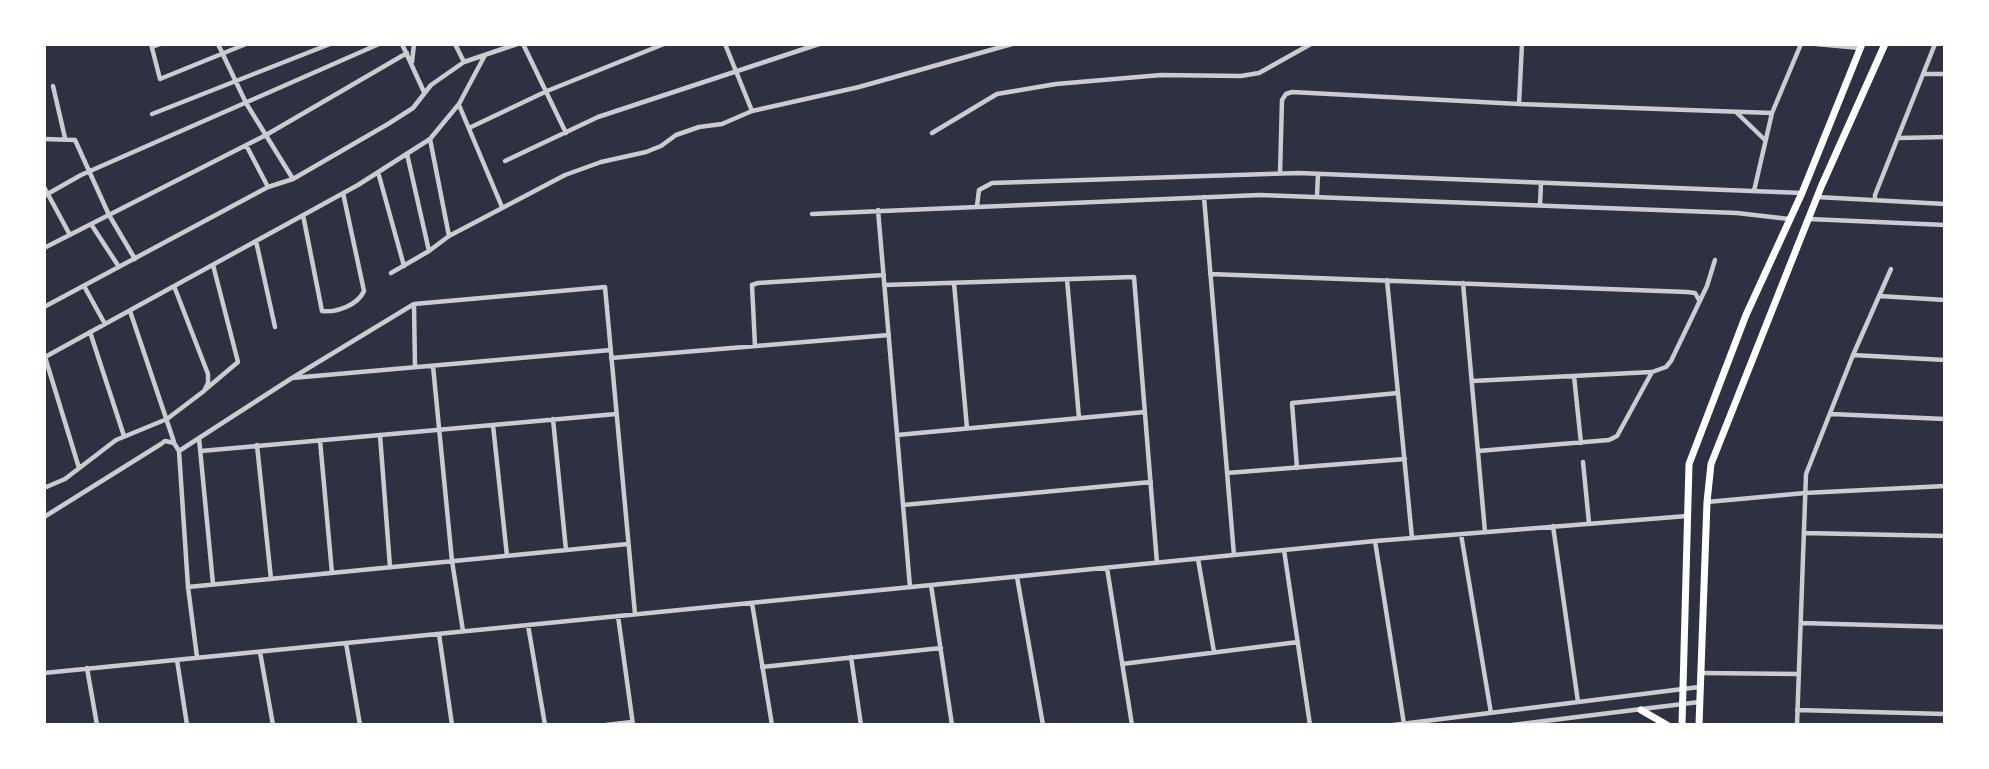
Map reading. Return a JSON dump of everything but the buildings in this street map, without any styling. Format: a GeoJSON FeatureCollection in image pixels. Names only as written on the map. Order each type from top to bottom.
{"type":"FeatureCollection","features":[{"type":"Feature","properties":{"kind":"main road"},"geometry":{"type":"LineString","coordinates":[[1699,725],[1699,673],[1711,464],[1817,197],[1885,44]]}},
{"type":"Feature","properties":{"kind":"main road"},"geometry":{"type":"LineString","coordinates":[[1682,725],[1689,464],[1746,315],[1802,193],[1861,46]]}},
{"type":"Feature","properties":{"kind":"main road"},"geometry":{"type":"LineString","coordinates":[[1641,709],[1667,725]]}},
{"type":"Feature","properties":{"kind":"street"},"geometry":{"type":"LineString","coordinates":[[160,44],[152,46],[160,79],[246,44]]}},
{"type":"Feature","properties":{"kind":"street"},"geometry":{"type":"LineString","coordinates":[[218,44],[246,103],[293,179]]}},
{"type":"Feature","properties":{"kind":"street"},"geometry":{"type":"LineString","coordinates":[[152,114],[330,44]]}},
{"type":"Feature","properties":{"kind":"street"},"geometry":{"type":"LineString","coordinates":[[46,195],[88,172],[379,44]]}},
{"type":"Feature","properties":{"kind":"street"},"geometry":{"type":"LineString","coordinates":[[402,44],[424,92]]}},
{"type":"Feature","properties":{"kind":"street"},"geometry":{"type":"LineString","coordinates":[[412,63],[414,44]]}},
{"type":"Feature","properties":{"kind":"street"},"geometry":{"type":"LineString","coordinates":[[455,44],[464,62]]}},
{"type":"Feature","properties":{"kind":"street"},"geometry":{"type":"LineString","coordinates":[[44,307],[268,187],[293,179],[412,107],[437,80],[464,62],[517,44]]}},
{"type":"Feature","properties":{"kind":"street"},"geometry":{"type":"LineString","coordinates":[[523,44],[566,133]]}},
{"type":"Feature","properties":{"kind":"street"},"geometry":{"type":"LineString","coordinates":[[639,44],[642,52]]}},
{"type":"Feature","properties":{"kind":"street"},"geometry":{"type":"LineString","coordinates":[[469,128],[547,91],[664,44]]}},
{"type":"Feature","properties":{"kind":"street"},"geometry":{"type":"LineString","coordinates":[[725,44],[752,111]]}},
{"type":"Feature","properties":{"kind":"street"},"geometry":{"type":"LineString","coordinates":[[505,161],[598,117],[819,44]]}},
{"type":"Feature","properties":{"kind":"street"},"geometry":{"type":"LineString","coordinates":[[391,273],[449,236],[565,175],[601,162],[646,152],[661,146],[676,135],[699,127],[722,124],[752,111],[859,87],[1012,44]]}},
{"type":"Feature","properties":{"kind":"street"},"geometry":{"type":"LineString","coordinates":[[932,133],[997,94],[1056,84],[1135,77],[1241,76],[1259,73],[1311,44]]}},
{"type":"Feature","properties":{"kind":"street"},"geometry":{"type":"LineString","coordinates":[[1519,104],[1522,44]]}},
{"type":"Feature","properties":{"kind":"street"},"geometry":{"type":"LineString","coordinates":[[1816,44],[1861,46]]}},
{"type":"Feature","properties":{"kind":"street"},"geometry":{"type":"LineString","coordinates":[[1875,200],[1935,44]]}},
{"type":"Feature","properties":{"kind":"street"},"geometry":{"type":"LineString","coordinates":[[1754,191],[1772,113],[1802,45]]}},
{"type":"Feature","properties":{"kind":"street"},"geometry":{"type":"LineString","coordinates":[[44,248],[266,135],[407,52]]}},
{"type":"Feature","properties":{"kind":"street"},"geometry":{"type":"LineString","coordinates":[[79,468],[44,357],[343,193],[430,139],[459,104],[484,57]]}},
{"type":"Feature","properties":{"kind":"street"},"geometry":{"type":"LineString","coordinates":[[1924,74],[1945,74]]}},
{"type":"Feature","properties":{"kind":"street"},"geometry":{"type":"LineString","coordinates":[[53,86],[65,138]]}},
{"type":"Feature","properties":{"kind":"street"},"geometry":{"type":"LineString","coordinates":[[1280,173],[1282,100],[1286,94],[1292,92],[1772,113]]}},
{"type":"Feature","properties":{"kind":"street"},"geometry":{"type":"LineString","coordinates":[[459,104],[502,207]]}},
{"type":"Feature","properties":{"kind":"street"},"geometry":{"type":"LineString","coordinates":[[1735,111],[1765,140]]}},
{"type":"Feature","properties":{"kind":"street"},"geometry":{"type":"LineString","coordinates":[[1899,138],[1945,137]]}},
{"type":"Feature","properties":{"kind":"street"},"geometry":{"type":"LineString","coordinates":[[44,139],[75,140],[109,215],[135,259]]}},
{"type":"Feature","properties":{"kind":"street"},"geometry":{"type":"LineString","coordinates":[[430,139],[449,236]]}},
{"type":"Feature","properties":{"kind":"street"},"geometry":{"type":"LineString","coordinates":[[246,145],[268,187]]}},
{"type":"Feature","properties":{"kind":"street"},"geometry":{"type":"LineString","coordinates":[[407,154],[429,251]]}},
{"type":"Feature","properties":{"kind":"street"},"geometry":{"type":"LineString","coordinates":[[378,172],[404,266]]}},
{"type":"Feature","properties":{"kind":"street"},"geometry":{"type":"LineString","coordinates":[[977,206],[979,190],[992,183],[1280,173],[1802,193]]}},
{"type":"Feature","properties":{"kind":"street"},"geometry":{"type":"LineString","coordinates":[[1317,196],[1318,174]]}},
{"type":"Feature","properties":{"kind":"street"},"geometry":{"type":"LineString","coordinates":[[1540,205],[1541,183]]}},
{"type":"Feature","properties":{"kind":"street"},"geometry":{"type":"LineString","coordinates":[[44,187],[70,235]]}},
{"type":"Feature","properties":{"kind":"street"},"geometry":{"type":"LineString","coordinates":[[303,215],[322,311],[329,312],[356,302],[363,291],[343,193]]}},
{"type":"Feature","properties":{"kind":"street"},"geometry":{"type":"LineString","coordinates":[[812,214],[1204,197],[1317,196],[1737,212],[1790,219]]}},
{"type":"Feature","properties":{"kind":"street"},"geometry":{"type":"LineString","coordinates":[[1204,197],[1234,555]]}},
{"type":"Feature","properties":{"kind":"street"},"geometry":{"type":"LineString","coordinates":[[1817,197],[1945,204]]}},
{"type":"Feature","properties":{"kind":"street"},"geometry":{"type":"LineString","coordinates":[[878,210],[910,587]]}},
{"type":"Feature","properties":{"kind":"street"},"geometry":{"type":"LineString","coordinates":[[1809,219],[1945,225]]}},
{"type":"Feature","properties":{"kind":"street"},"geometry":{"type":"LineString","coordinates":[[92,224],[119,267]]}},
{"type":"Feature","properties":{"kind":"street"},"geometry":{"type":"LineString","coordinates":[[256,241],[275,327]]}},
{"type":"Feature","properties":{"kind":"street"},"geometry":{"type":"LineString","coordinates":[[1472,381],[1652,372],[1666,367],[1707,286],[1715,260]]}},
{"type":"Feature","properties":{"kind":"street"},"geometry":{"type":"LineString","coordinates":[[44,488],[57,483],[124,436],[167,419],[238,362],[213,265]]}},
{"type":"Feature","properties":{"kind":"street"},"geometry":{"type":"LineString","coordinates":[[1797,725],[1806,474],[1853,355],[1891,269]]}},
{"type":"Feature","properties":{"kind":"street"},"geometry":{"type":"LineString","coordinates":[[1210,274],[1687,292],[1695,293],[1699,300]]}},
{"type":"Feature","properties":{"kind":"street"},"geometry":{"type":"LineString","coordinates":[[755,346],[752,285],[884,275]]}},
{"type":"Feature","properties":{"kind":"street"},"geometry":{"type":"LineString","coordinates":[[884,285],[1134,277],[1157,563]]}},
{"type":"Feature","properties":{"kind":"street"},"geometry":{"type":"LineString","coordinates":[[1067,279],[1079,418]]}},
{"type":"Feature","properties":{"kind":"street"},"geometry":{"type":"LineString","coordinates":[[1387,280],[1412,538]]}},
{"type":"Feature","properties":{"kind":"street"},"geometry":{"type":"LineString","coordinates":[[954,283],[967,428]]}},
{"type":"Feature","properties":{"kind":"street"},"geometry":{"type":"LineString","coordinates":[[1463,283],[1485,532]]}},
{"type":"Feature","properties":{"kind":"street"},"geometry":{"type":"LineString","coordinates":[[84,286],[105,324]]}},
{"type":"Feature","properties":{"kind":"street"},"geometry":{"type":"LineString","coordinates":[[174,286],[208,374],[204,391]]}},
{"type":"Feature","properties":{"kind":"street"},"geometry":{"type":"LineString","coordinates":[[179,451],[414,304],[605,286],[635,614]]}},
{"type":"Feature","properties":{"kind":"street"},"geometry":{"type":"LineString","coordinates":[[1879,296],[1945,300]]}},
{"type":"Feature","properties":{"kind":"street"},"geometry":{"type":"LineString","coordinates":[[414,304],[415,367]]}},
{"type":"Feature","properties":{"kind":"street"},"geometry":{"type":"LineString","coordinates":[[130,311],[179,451],[188,587],[197,657]]}},
{"type":"Feature","properties":{"kind":"street"},"geometry":{"type":"LineString","coordinates":[[90,332],[124,436]]}},
{"type":"Feature","properties":{"kind":"street"},"geometry":{"type":"LineString","coordinates":[[611,358],[889,335]]}},
{"type":"Feature","properties":{"kind":"street"},"geometry":{"type":"LineString","coordinates":[[292,378],[611,350]]}},
{"type":"Feature","properties":{"kind":"street"},"geometry":{"type":"LineString","coordinates":[[1853,355],[1945,360]]}},
{"type":"Feature","properties":{"kind":"street"},"geometry":{"type":"LineString","coordinates":[[433,366],[452,561],[463,632]]}},
{"type":"Feature","properties":{"kind":"street"},"geometry":{"type":"LineString","coordinates":[[1478,451],[1609,440],[1617,436],[1652,372]]}},
{"type":"Feature","properties":{"kind":"street"},"geometry":{"type":"LineString","coordinates":[[1574,376],[1581,443]]}},
{"type":"Feature","properties":{"kind":"street"},"geometry":{"type":"LineString","coordinates":[[1297,468],[1292,403],[1398,393]]}},
{"type":"Feature","properties":{"kind":"street"},"geometry":{"type":"LineString","coordinates":[[897,435],[1145,412]]}},
{"type":"Feature","properties":{"kind":"street"},"geometry":{"type":"LineString","coordinates":[[201,450],[616,414]]}},
{"type":"Feature","properties":{"kind":"street"},"geometry":{"type":"LineString","coordinates":[[1831,414],[1945,419]]}},
{"type":"Feature","properties":{"kind":"street"},"geometry":{"type":"LineString","coordinates":[[553,419],[566,550]]}},
{"type":"Feature","properties":{"kind":"street"},"geometry":{"type":"LineString","coordinates":[[493,425],[507,556]]}},
{"type":"Feature","properties":{"kind":"street"},"geometry":{"type":"LineString","coordinates":[[380,435],[390,567]]}},
{"type":"Feature","properties":{"kind":"street"},"geometry":{"type":"LineString","coordinates":[[199,438],[213,584]]}},
{"type":"Feature","properties":{"kind":"street"},"geometry":{"type":"LineString","coordinates":[[320,440],[332,573]]}},
{"type":"Feature","properties":{"kind":"street"},"geometry":{"type":"LineString","coordinates":[[44,517],[161,443],[174,443]]}},
{"type":"Feature","properties":{"kind":"street"},"geometry":{"type":"LineString","coordinates":[[257,445],[271,579]]}},
{"type":"Feature","properties":{"kind":"street"},"geometry":{"type":"LineString","coordinates":[[1227,474],[1405,459]]}},
{"type":"Feature","properties":{"kind":"street"},"geometry":{"type":"LineString","coordinates":[[1583,462],[1589,523]]}},
{"type":"Feature","properties":{"kind":"street"},"geometry":{"type":"LineString","coordinates":[[903,505],[1151,482]]}},
{"type":"Feature","properties":{"kind":"street"},"geometry":{"type":"LineString","coordinates":[[1707,502],[1805,493],[1945,486]]}},
{"type":"Feature","properties":{"kind":"street"},"geometry":{"type":"LineString","coordinates":[[44,673],[1375,541],[1687,516]]}},
{"type":"Feature","properties":{"kind":"street"},"geometry":{"type":"LineString","coordinates":[[1553,527],[1578,703]]}},
{"type":"Feature","properties":{"kind":"street"},"geometry":{"type":"LineString","coordinates":[[1804,533],[1945,536]]}},
{"type":"Feature","properties":{"kind":"street"},"geometry":{"type":"LineString","coordinates":[[1461,534],[1491,713]]}},
{"type":"Feature","properties":{"kind":"street"},"geometry":{"type":"LineString","coordinates":[[1375,541],[1404,724]]}},
{"type":"Feature","properties":{"kind":"street"},"geometry":{"type":"LineString","coordinates":[[188,587],[628,544]]}},
{"type":"Feature","properties":{"kind":"street"},"geometry":{"type":"LineString","coordinates":[[1284,550],[1310,725]]}},
{"type":"Feature","properties":{"kind":"street"},"geometry":{"type":"LineString","coordinates":[[1198,559],[1214,652]]}},
{"type":"Feature","properties":{"kind":"street"},"geometry":{"type":"LineString","coordinates":[[1107,568],[1132,725]]}},
{"type":"Feature","properties":{"kind":"street"},"geometry":{"type":"LineString","coordinates":[[1017,577],[1042,725]]}},
{"type":"Feature","properties":{"kind":"street"},"geometry":{"type":"LineString","coordinates":[[931,585],[952,725]]}},
{"type":"Feature","properties":{"kind":"street"},"geometry":{"type":"LineString","coordinates":[[752,603],[772,725]]}},
{"type":"Feature","properties":{"kind":"street"},"geometry":{"type":"LineString","coordinates":[[606,725],[632,724],[618,616]]}},
{"type":"Feature","properties":{"kind":"street"},"geometry":{"type":"LineString","coordinates":[[1801,623],[1945,627]]}},
{"type":"Feature","properties":{"kind":"street"},"geometry":{"type":"LineString","coordinates":[[528,625],[545,725]]}},
{"type":"Feature","properties":{"kind":"street"},"geometry":{"type":"LineString","coordinates":[[439,634],[452,725]]}},
{"type":"Feature","properties":{"kind":"street"},"geometry":{"type":"LineString","coordinates":[[1122,664],[1298,642]]}},
{"type":"Feature","properties":{"kind":"street"},"geometry":{"type":"LineString","coordinates":[[345,643],[360,725]]}},
{"type":"Feature","properties":{"kind":"street"},"geometry":{"type":"LineString","coordinates":[[762,667],[941,648]]}},
{"type":"Feature","properties":{"kind":"street"},"geometry":{"type":"LineString","coordinates":[[260,652],[273,725]]}},
{"type":"Feature","properties":{"kind":"street"},"geometry":{"type":"LineString","coordinates":[[851,657],[861,725]]}},
{"type":"Feature","properties":{"kind":"street"},"geometry":{"type":"LineString","coordinates":[[177,660],[187,725]]}},
{"type":"Feature","properties":{"kind":"street"},"geometry":{"type":"LineString","coordinates":[[87,668],[97,725]]}},
{"type":"Feature","properties":{"kind":"street"},"geometry":{"type":"LineString","coordinates":[[1699,673],[1799,674]]}},
{"type":"Feature","properties":{"kind":"street"},"geometry":{"type":"LineString","coordinates":[[1393,725],[1441,723],[1491,713],[1699,687]]}},
{"type":"Feature","properties":{"kind":"street"},"geometry":{"type":"LineString","coordinates":[[1513,725],[1558,722],[1571,718],[1699,702]]}},
{"type":"Feature","properties":{"kind":"street"},"geometry":{"type":"LineString","coordinates":[[1569,704],[1573,712],[1571,718]]}},
{"type":"Feature","properties":{"kind":"street"},"geometry":{"type":"LineString","coordinates":[[1797,710],[1945,714]]}}]}
